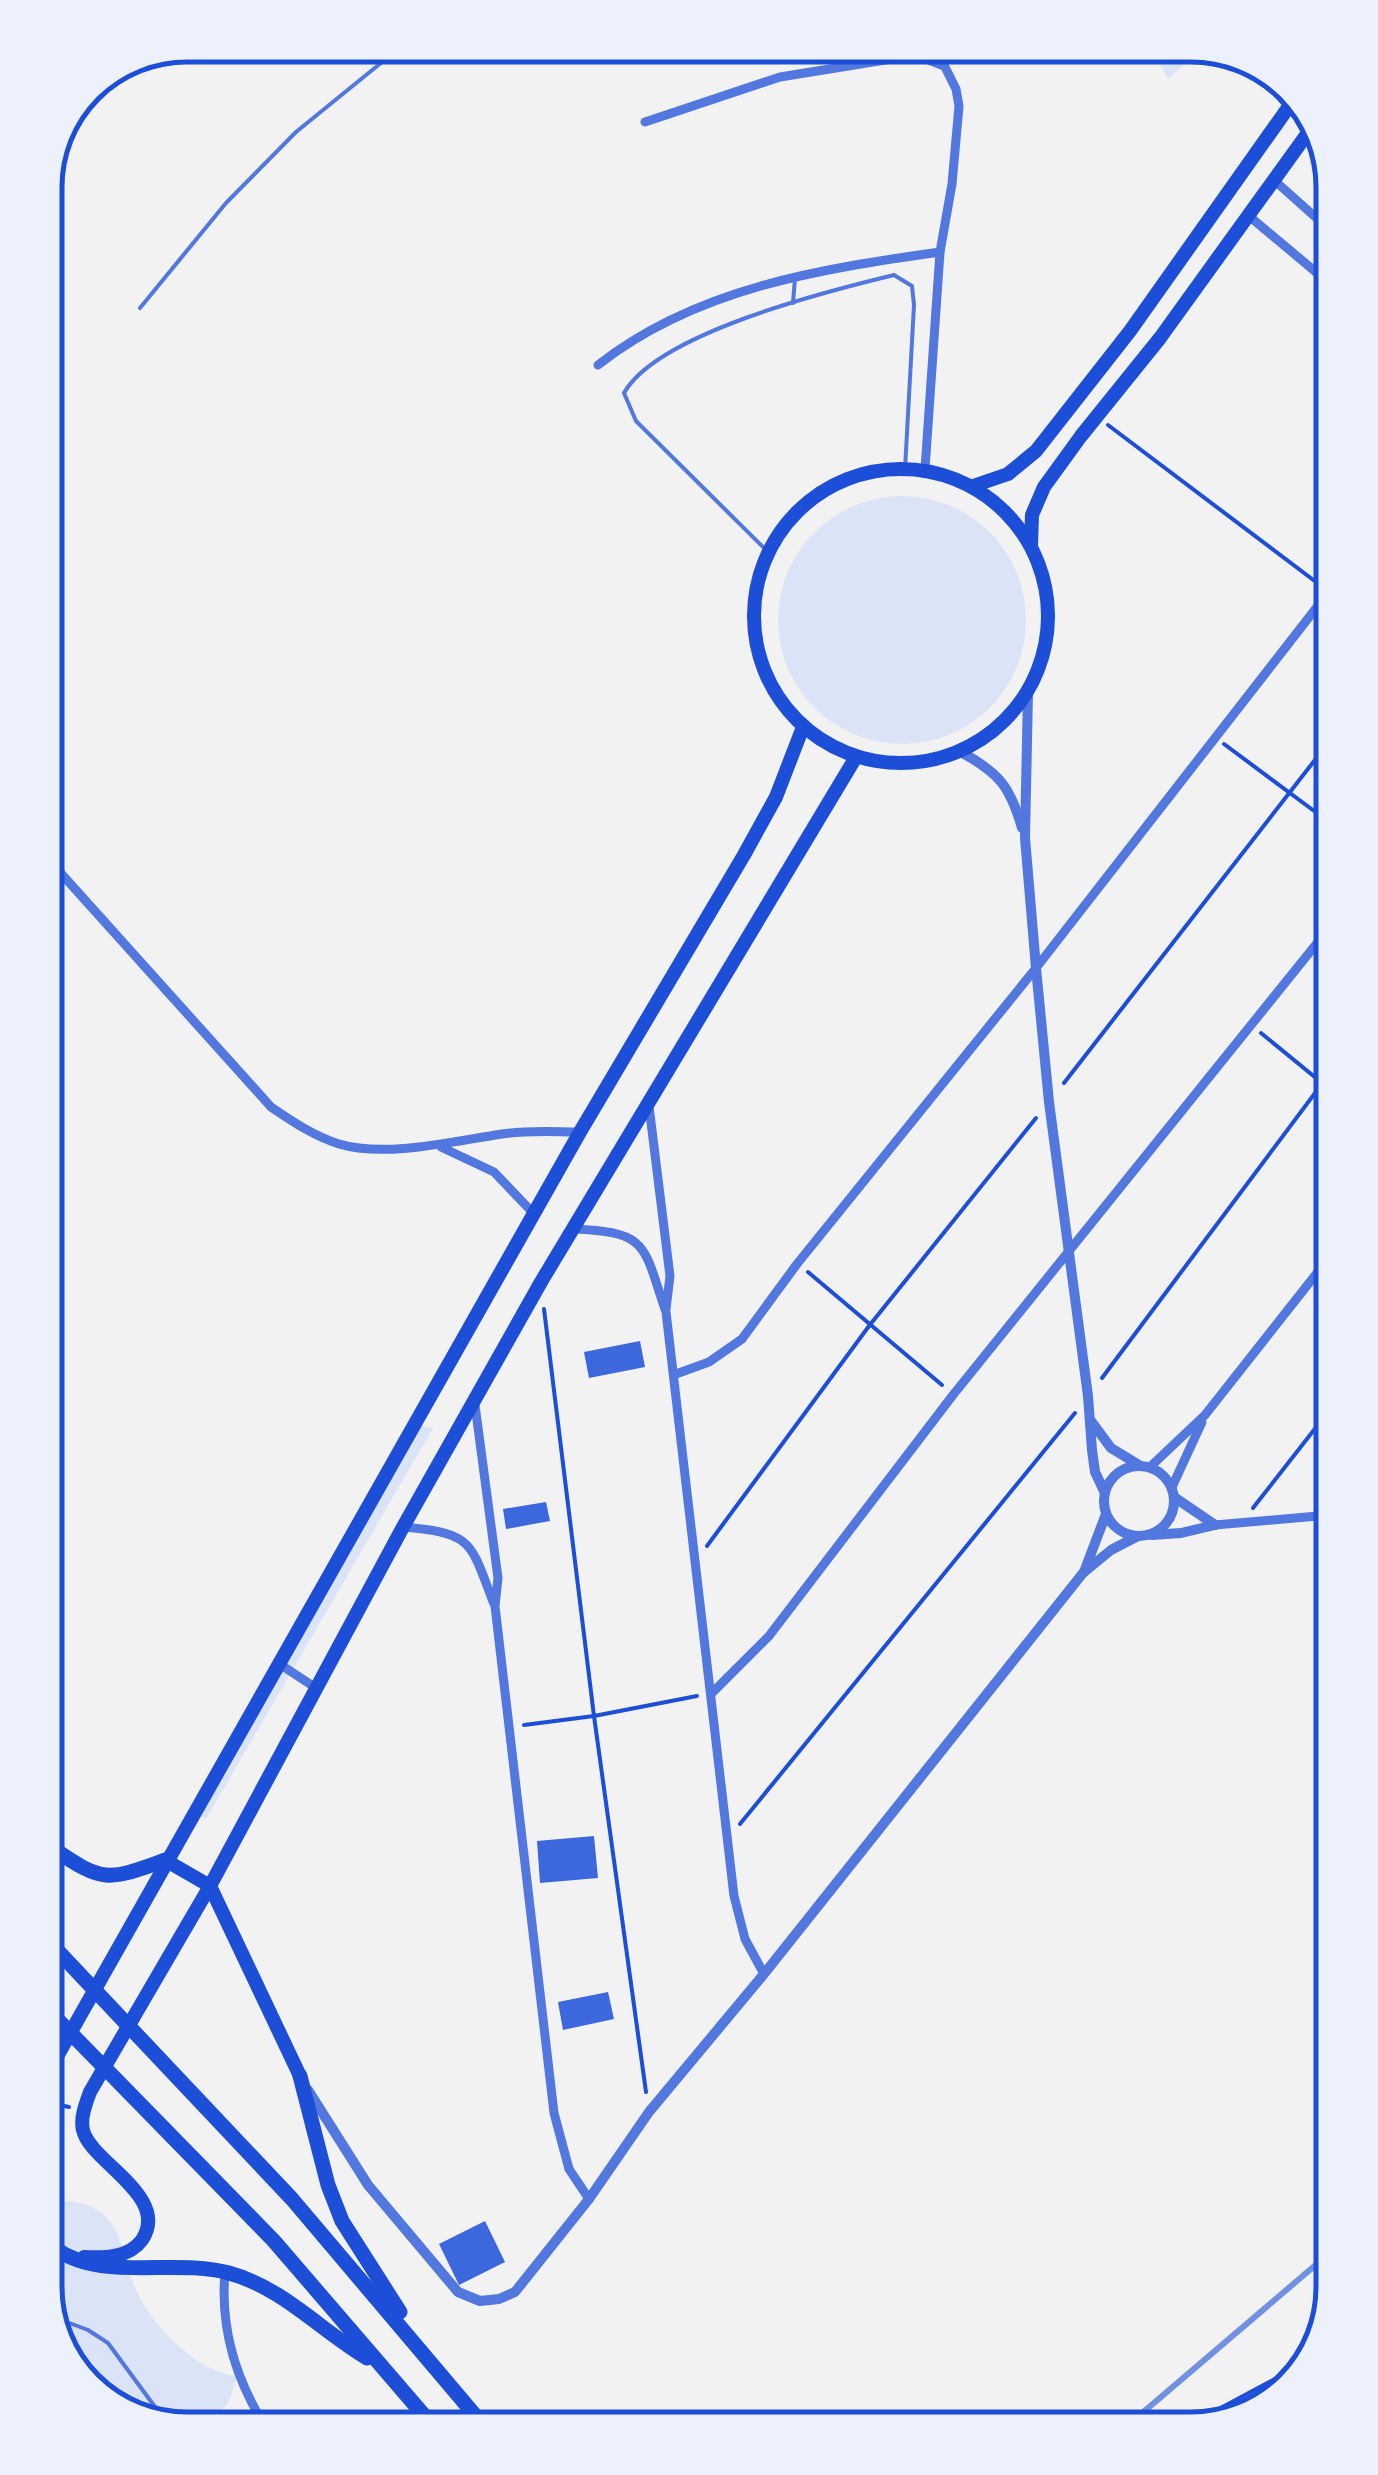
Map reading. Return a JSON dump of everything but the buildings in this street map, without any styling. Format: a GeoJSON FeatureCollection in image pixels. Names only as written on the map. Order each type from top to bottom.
{"type":"FeatureCollection","features":[{"type":"Feature","properties":{"kind":"highway"},"geometry":{"type":"LineString","coordinates":[[62,1855],[83,1870],[105,1878],[165,1860]]}},
{"type":"Feature","properties":{"kind":"highway"},"geometry":{"type":"LineString","coordinates":[[62,1956],[292,2199],[473,2412]]}},
{"type":"Feature","properties":{"kind":"highway"},"geometry":{"type":"LineString","coordinates":[[62,2024],[274,2241],[421,2412]]}},
{"type":"Feature","properties":{"kind":"highway"},"geometry":{"type":"LineString","coordinates":[[300,2076],[328,2184],[342,2220],[432,2362]]}},
{"type":"Feature","properties":{"kind":"highway"},"geometry":{"type":"LineString","coordinates":[[62,2253],[90,2265],[170,2266],[225,2272],[276,2292],[380,2365]]}},
{"type":"Feature","properties":{"kind":"main road"},"geometry":{"type":"LineString","coordinates":[[973,486],[1008,474],[1036,451],[1130,331],[1287,109]]}},
{"type":"Feature","properties":{"kind":"main road"},"geometry":{"type":"LineString","coordinates":[[1031,546],[1032,515],[1044,487],[1160,338],[1305,137]]}},
{"type":"Feature","properties":{"kind":"main road"},"geometry":{"type":"LineString","coordinates":[[878,468],[925,469],[973,486],[1007,512],[1031,546],[1045,582],[1049,620],[1043,657],[1028,692],[999,727],[961,752],[927,762],[891,764],[838,750],[804,727],[773,690],[756,645],[754,597],[767,551],[794,512],[832,483],[878,468]]}},
{"type":"Feature","properties":{"kind":"main road"},"geometry":{"type":"LineString","coordinates":[[62,2047],[580,1132],[744,855],[776,797],[804,727]]}},
{"type":"Feature","properties":{"kind":"main road"},"geometry":{"type":"LineString","coordinates":[[62,2252],[98,2258],[117,2256],[131,2250],[147,2229],[146,2214],[137,2194],[86,2140],[82,2119],[90,2092],[210,1886],[403,1527],[541,1282],[856,757]]}},
{"type":"Feature","properties":{"kind":"main road"},"geometry":{"type":"LineString","coordinates":[[165,1860],[210,1886],[300,2076]]}},
{"type":"Feature","properties":{"kind":"street"},"geometry":{"type":"LineString","coordinates":[[644,122],[780,77],[869,63]]}},
{"type":"Feature","properties":{"kind":"street"},"geometry":{"type":"LineString","coordinates":[[936,63],[944,66]]}},
{"type":"Feature","properties":{"kind":"street"},"geometry":{"type":"LineString","coordinates":[[925,469],[940,252],[952,184],[959,106],[956,89],[942,63]]}},
{"type":"Feature","properties":{"kind":"street"},"geometry":{"type":"LineString","coordinates":[[1274,180],[1316,218]]}},
{"type":"Feature","properties":{"kind":"street"},"geometry":{"type":"LineString","coordinates":[[1248,216],[1316,272]]}},
{"type":"Feature","properties":{"kind":"street"},"geometry":{"type":"LineString","coordinates":[[598,364],[676,316],[745,290],[836,267],[940,252]]}},
{"type":"Feature","properties":{"kind":"street"},"geometry":{"type":"LineString","coordinates":[[676,1374],[709,1362],[742,1340],[797,1264],[1036,968],[1316,608]]}},
{"type":"Feature","properties":{"kind":"street"},"geometry":{"type":"LineString","coordinates":[[1028,692],[1025,838],[1036,968],[1095,1472],[1105,1493],[1106,1514],[1084,1573]]}},
{"type":"Feature","properties":{"kind":"street"},"geometry":{"type":"LineString","coordinates":[[961,752],[998,776],[1010,790],[1025,838]]}},
{"type":"Feature","properties":{"kind":"street"},"geometry":{"type":"LineString","coordinates":[[63,875],[271,1107],[305,1130],[342,1145],[439,1146],[504,1134],[580,1132]]}},
{"type":"Feature","properties":{"kind":"street"},"geometry":{"type":"LineString","coordinates":[[712,1693],[769,1636],[954,1394],[1316,945]]}},
{"type":"Feature","properties":{"kind":"street"},"geometry":{"type":"LineString","coordinates":[[648,1100],[670,1276],[666,1312]]}},
{"type":"Feature","properties":{"kind":"street"},"geometry":{"type":"LineString","coordinates":[[439,1146],[494,1172],[535,1215]]}},
{"type":"Feature","properties":{"kind":"street"},"geometry":{"type":"LineString","coordinates":[[574,1229],[614,1231],[632,1238],[644,1250],[666,1312],[734,1896],[745,1939],[764,1974]]}},
{"type":"Feature","properties":{"kind":"street"},"geometry":{"type":"LineString","coordinates":[[1105,1493],[1117,1473],[1145,1466],[1205,1415],[1316,1274]]}},
{"type":"Feature","properties":{"kind":"street"},"geometry":{"type":"LineString","coordinates":[[474,1402],[498,1578],[495,1606],[554,2113],[570,2168],[589,2199]]}},
{"type":"Feature","properties":{"kind":"street"},"geometry":{"type":"LineString","coordinates":[[300,2076],[368,2185],[458,2292],[480,2301],[515,2292],[589,2199],[649,2112],[1084,1573],[1112,1550],[1169,1520],[1173,1492],[1205,1415]]}},
{"type":"Feature","properties":{"kind":"street"},"geometry":{"type":"LineString","coordinates":[[1090,1420],[1110,1448],[1164,1475],[1173,1492],[1215,1524]]}},
{"type":"Feature","properties":{"kind":"street"},"geometry":{"type":"LineString","coordinates":[[1106,1514],[1119,1530],[1144,1535],[1316,1515]]}},
{"type":"Feature","properties":{"kind":"street"},"geometry":{"type":"LineString","coordinates":[[403,1527],[462,1538],[473,1548],[495,1606]]}},
{"type":"Feature","properties":{"kind":"street"},"geometry":{"type":"LineString","coordinates":[[278,1663],[316,1688]]}},
{"type":"Feature","properties":{"kind":"street"},"geometry":{"type":"LineString","coordinates":[[225,2272],[222,2308],[230,2346],[256,2412]]}},
{"type":"Feature","properties":{"kind":"lane"},"geometry":{"type":"LineString","coordinates":[[140,308],[226,203],[296,132],[382,62]]}},
{"type":"Feature","properties":{"kind":"lane"},"geometry":{"type":"LineString","coordinates":[[767,551],[636,422],[624,393],[633,376],[688,344],[793,303],[894,275],[912,286],[914,304],[905,469]]}},
{"type":"Feature","properties":{"kind":"lane"},"geometry":{"type":"LineString","coordinates":[[793,303],[795,277]]}},
{"type":"Feature","properties":{"kind":"lane"},"geometry":{"type":"LineString","coordinates":[[68,2323],[108,2343],[156,2408]]}},
{"type":"Feature","properties":{"kind":"path"},"geometry":{"type":"LineString","coordinates":[[1096,416],[1316,583]]}},
{"type":"Feature","properties":{"kind":"path"},"geometry":{"type":"LineString","coordinates":[[1213,736],[1316,811]]}},
{"type":"Feature","properties":{"kind":"path"},"geometry":{"type":"LineString","coordinates":[[697,1559],[869,1326],[1316,758]]}},
{"type":"Feature","properties":{"kind":"path"},"geometry":{"type":"LineString","coordinates":[[1252,1026],[1316,1078]]}},
{"type":"Feature","properties":{"kind":"path"},"geometry":{"type":"LineString","coordinates":[[728,1840],[1088,1396],[1316,1096]]}},
{"type":"Feature","properties":{"kind":"path"},"geometry":{"type":"LineString","coordinates":[[797,1264],[954,1394]]}},
{"type":"Feature","properties":{"kind":"path"},"geometry":{"type":"LineString","coordinates":[[541,1282],[594,1716],[649,2112]]}},
{"type":"Feature","properties":{"kind":"path"},"geometry":{"type":"LineString","coordinates":[[1241,1524],[1316,1427]]}},
{"type":"Feature","properties":{"kind":"path"},"geometry":{"type":"LineString","coordinates":[[510,1726],[594,1716],[712,1693]]}},
{"type":"Feature","properties":{"kind":"path"},"geometry":{"type":"LineString","coordinates":[[1219,2409],[1276,2379]]}},
{"type":"Feature","properties":{"kind":"shaded area"},"geometry":{"type":"Polygon","coordinates":[[[1159,63],[1186,63],[1186,63],[1168,79],[1159,63]]]}},
{"type":"Feature","properties":{"kind":"shaded area"},"geometry":{"type":"Polygon","coordinates":[[[902,496],[950,505],[990,532],[1017,572],[1026,620],[1017,668],[990,708],[950,735],[902,744],[854,735],[814,708],[787,668],[778,620],[787,572],[814,532],[854,505],[902,496]]]}},
{"type":"Feature","properties":{"kind":"shaded area"},"geometry":{"type":"Polygon","coordinates":[[[414,1425],[433,1428],[206,1819],[191,1813],[414,1425]]]}},
{"type":"Feature","properties":{"kind":"shaded area"},"geometry":{"type":"Polygon","coordinates":[[[70,2201],[102,2213],[118,2235],[138,2294],[155,2321],[193,2358],[237,2376],[229,2402],[220,2412],[163,2410],[132,2400],[105,2381],[84,2357],[65,2312],[62,2202],[70,2201]]]}},
{"type":"Feature","properties":{"kind":"railway"},"geometry":{"type":"LineString","coordinates":[[1143,2412],[1316,2265]]}}]}
